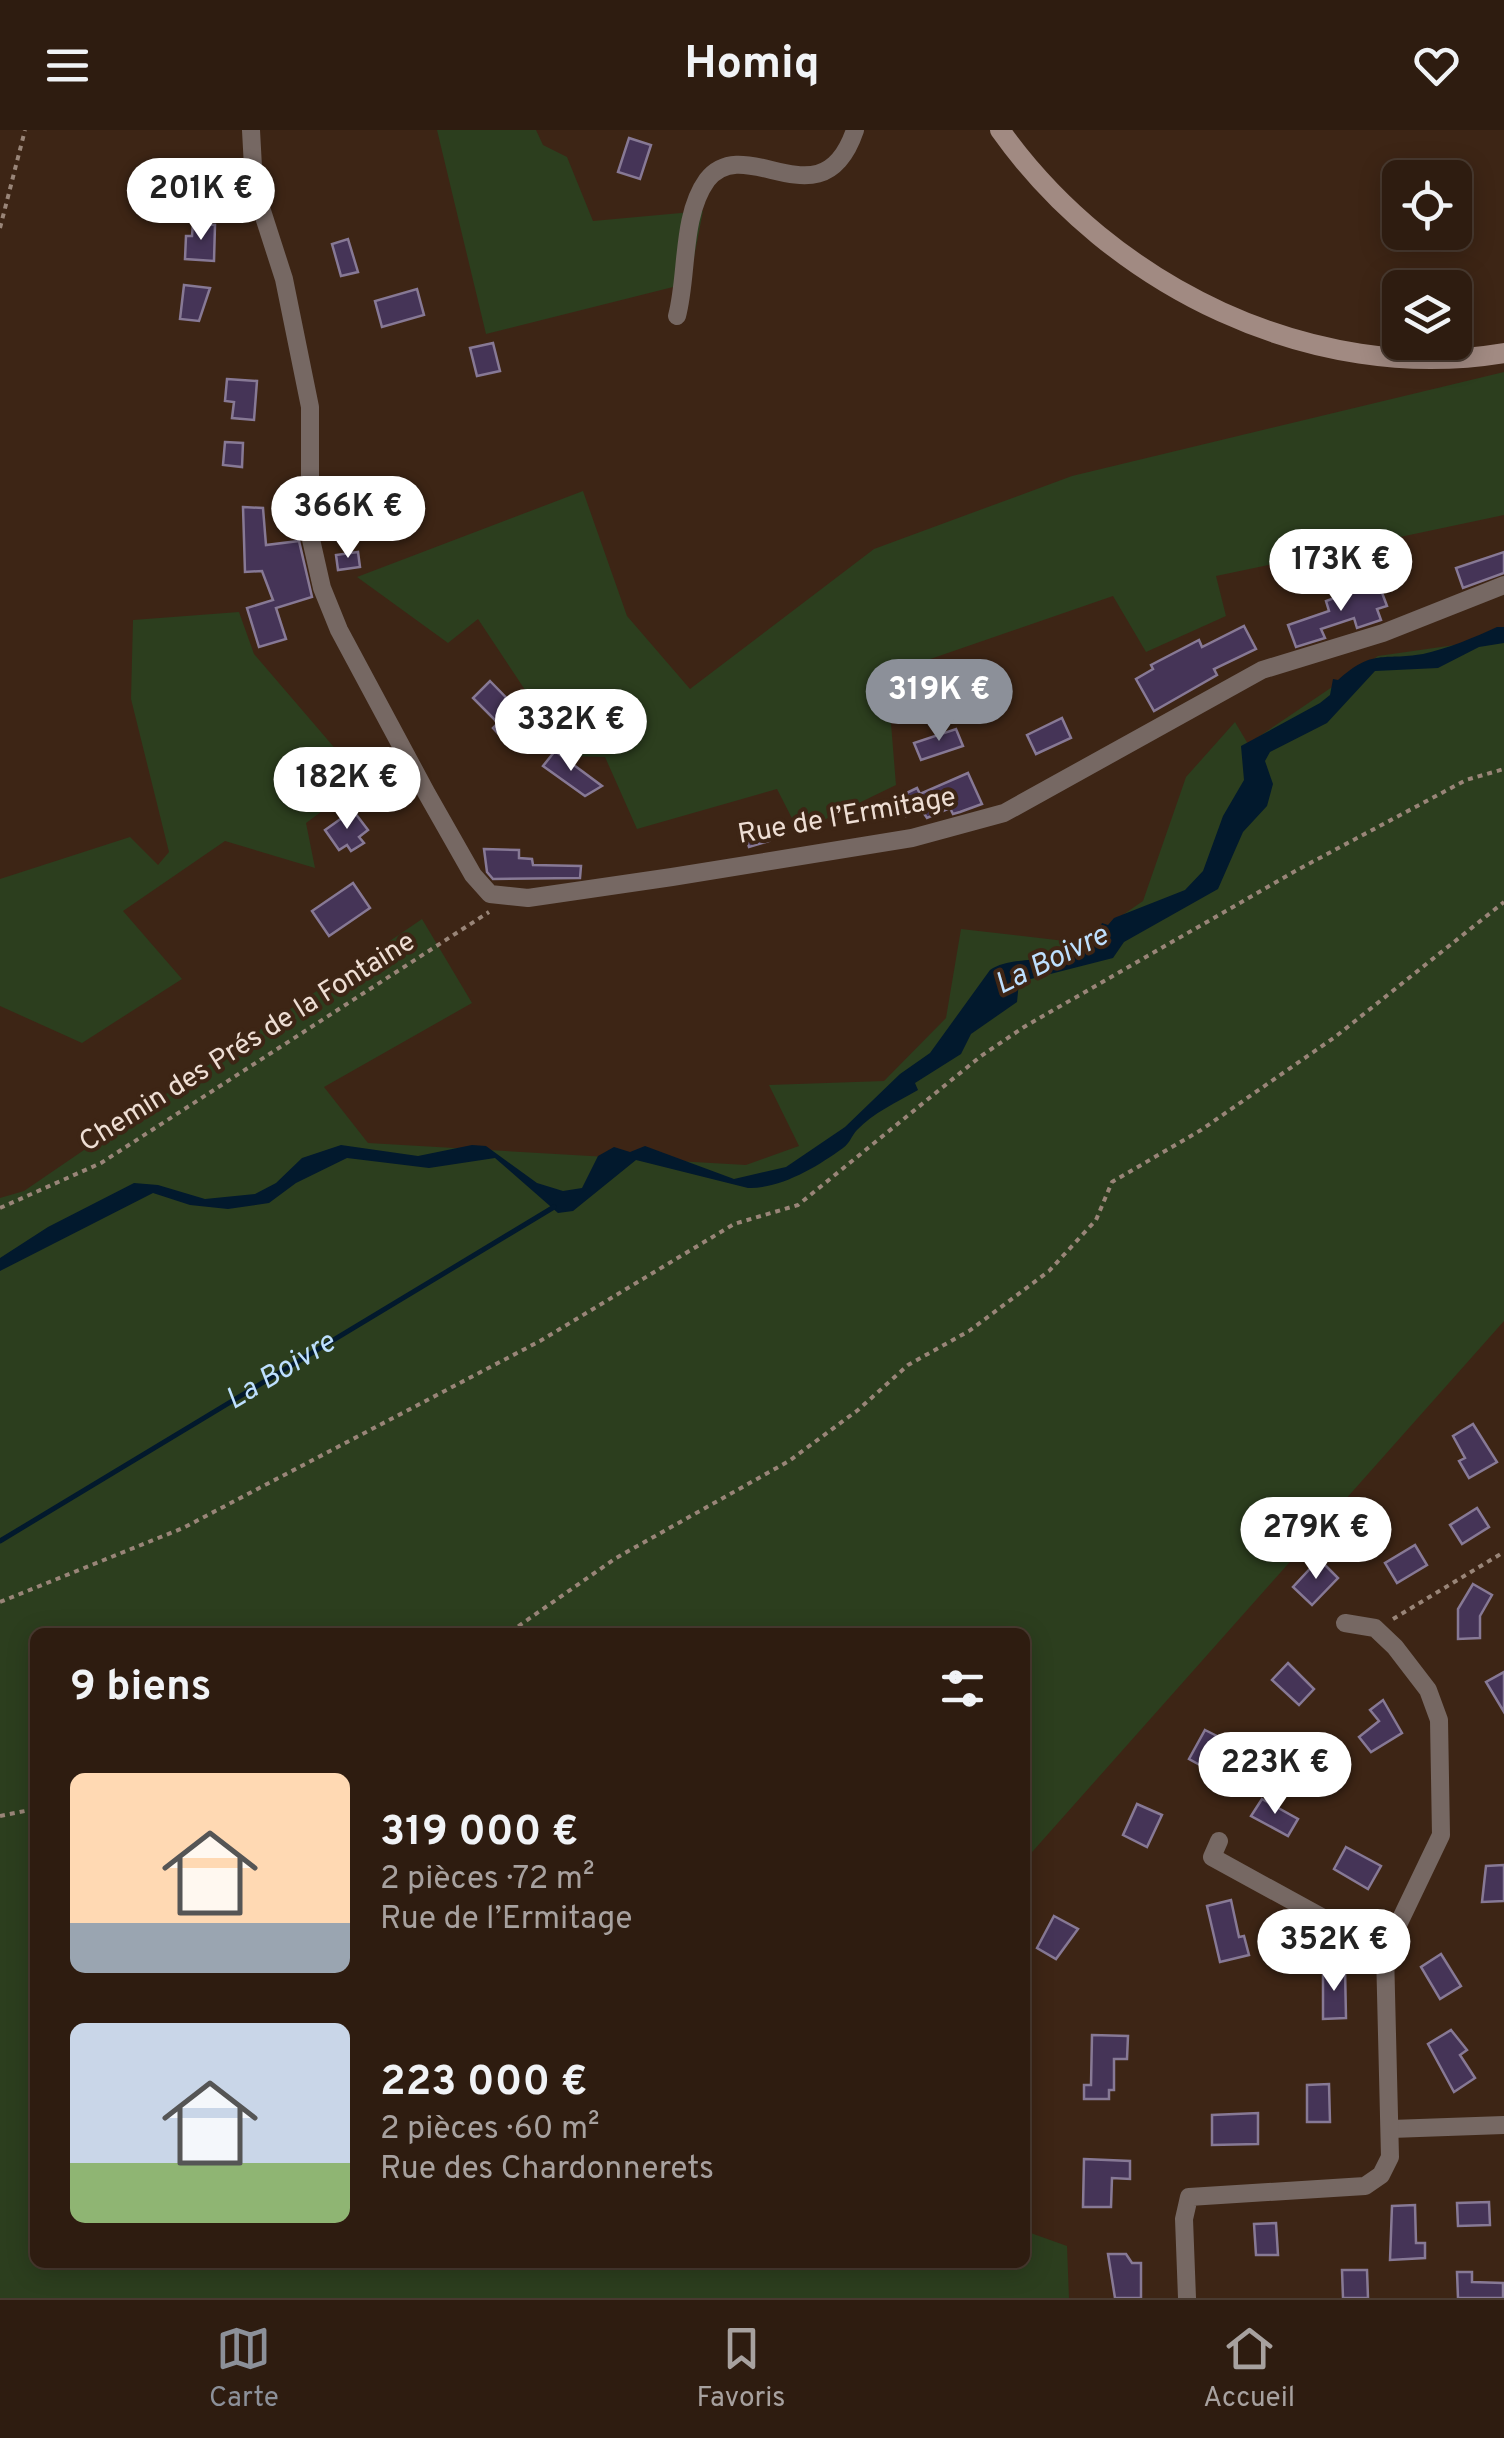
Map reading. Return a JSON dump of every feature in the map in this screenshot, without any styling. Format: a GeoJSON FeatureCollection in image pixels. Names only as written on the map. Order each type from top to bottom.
{"type":"FeatureCollection","features":[{"type":"Feature","properties":{"kind":"street"},"geometry":{"type":"LineString","coordinates":[[251,130],[254,186],[284,279],[310,407],[310,534],[322,588],[339,630],[473,875],[490,894],[509,898]]}},
{"type":"Feature","properties":{"kind":"street"},"geometry":{"type":"LineString","coordinates":[[677,316],[698,199],[714,172],[738,161],[786,173],[820,174],[842,158],[855,130]]}},
{"type":"Feature","properties":{"kind":"street"},"geometry":{"type":"LineString","coordinates":[[1000,130],[1047,188],[1135,263],[1206,305],[1260,329],[1332,350],[1408,358],[1504,354]]}},
{"type":"Feature","properties":{"kind":"street","name":"Rue de l’Ermitage"},"geometry":{"type":"LineString","coordinates":[[509,898],[912,838],[1004,814],[1262,670],[1384,633],[1504,585]]}},
{"type":"Feature","properties":{"kind":"street"},"geometry":{"type":"LineString","coordinates":[[1187,2298],[1184,2219],[1189,2197],[1365,2186],[1386,2167],[1391,2129],[1385,1952],[1438,1847],[1442,1818],[1435,1706],[1428,1690],[1375,1628],[1345,1623]]}},
{"type":"Feature","properties":{"kind":"street"},"geometry":{"type":"LineString","coordinates":[[1220,1841],[1212,1857],[1385,1952]]}},
{"type":"Feature","properties":{"kind":"street"},"geometry":{"type":"LineString","coordinates":[[1391,2129],[1504,2126]]}},
{"type":"Feature","properties":{"kind":"path"},"geometry":{"type":"LineString","coordinates":[[0,228],[25,130]]}},
{"type":"Feature","properties":{"kind":"path"},"geometry":{"type":"LineString","coordinates":[[0,1602],[183,1528],[540,1342],[734,1224],[798,1205],[981,1056],[1024,1028],[1299,869],[1466,780],[1504,769]]}},
{"type":"Feature","properties":{"kind":"path","name":"Chemin des Prés de la Fontaine"},"geometry":{"type":"LineString","coordinates":[[0,1208],[101,1163],[509,898]]}},
{"type":"Feature","properties":{"kind":"path"},"geometry":{"type":"LineString","coordinates":[[516,1628],[616,1558],[789,1461],[858,1410],[908,1365],[968,1331],[1048,1272],[1096,1220],[1112,1182],[1201,1130],[1335,1037],[1504,902]]}},
{"type":"Feature","properties":{"kind":"path"},"geometry":{"type":"LineString","coordinates":[[1375,1628],[1504,1552]]}},
{"type":"Feature","properties":{"kind":"path"},"geometry":{"type":"LineString","coordinates":[[0,1816],[30,1810]]}},
{"type":"Feature","properties":{"kind":"green space"},"geometry":{"type":"Polygon","coordinates":[[[437,130],[536,130],[543,145],[567,157],[593,221],[703,211],[689,283],[486,334],[437,130]]]}},
{"type":"Feature","properties":{"kind":"green space"},"geometry":{"type":"Polygon","coordinates":[[[1504,372],[1504,515],[1216,576],[1226,616],[1146,652],[1113,596],[887,674],[896,785],[799,832],[777,789],[637,829],[605,757],[569,756],[478,619],[448,643],[357,577],[583,491],[627,616],[690,689],[874,549],[1072,476],[1504,372]]]}},
{"type":"Feature","properties":{"kind":"green space"},"geometry":{"type":"Polygon","coordinates":[[[239,612],[254,654],[363,781],[306,823],[315,868],[225,841],[123,911],[182,979],[82,1043],[0,1006],[0,879],[130,837],[158,865],[169,852],[131,699],[133,620],[239,612]]]}},
{"type":"Feature","properties":{"kind":"green space"},"geometry":{"type":"Polygon","coordinates":[[[1504,638],[1504,1321],[1030,1854],[1030,1628],[30,1628],[30,2268],[1030,2268],[1030,2233],[1067,2246],[1069,2298],[0,2298],[0,1198],[24,1191],[422,919],[472,1003],[324,1087],[368,1143],[746,1165],[799,1146],[769,1085],[884,1081],[946,1018],[961,929],[1082,943],[1143,901],[1186,777],[1235,722],[1248,744],[1378,656],[1504,638]]]}},
{"type":"Feature","properties":{"kind":"water"},"geometry":{"type":"Polygon","coordinates":[[[1504,627],[1504,643],[1479,647],[1438,668],[1375,671],[1327,723],[1270,752],[1265,761],[1273,784],[1267,806],[1243,832],[1218,889],[1124,942],[1113,958],[1019,982],[1017,1002],[971,1034],[961,1054],[915,1083],[918,1090],[870,1118],[843,1148],[798,1176],[748,1188],[636,1160],[573,1211],[558,1213],[495,1158],[429,1168],[347,1158],[296,1183],[269,1203],[228,1209],[190,1205],[153,1193],[0,1271],[0,1258],[48,1227],[134,1183],[158,1185],[205,1199],[255,1194],[276,1183],[302,1158],[341,1145],[418,1156],[472,1145],[486,1146],[537,1183],[563,1191],[582,1188],[598,1156],[614,1147],[630,1152],[645,1146],[734,1179],[786,1167],[845,1127],[900,1074],[930,1053],[990,970],[1080,949],[1102,923],[1108,925],[1114,918],[1185,890],[1203,871],[1223,816],[1244,780],[1241,746],[1320,703],[1330,695],[1333,679],[1338,680],[1361,663],[1432,652],[1504,627]]]}},
{"type":"Feature","properties":{"kind":"building"},"geometry":{"type":"Polygon","coordinates":[[[629,138],[651,145],[640,179],[618,172],[629,138]]]}},
{"type":"Feature","properties":{"kind":"building"},"geometry":{"type":"Polygon","coordinates":[[[193,223],[215,225],[214,261],[185,259],[186,236],[192,236],[193,223]]]}},
{"type":"Feature","properties":{"kind":"building"},"geometry":{"type":"Polygon","coordinates":[[[348,239],[358,272],[341,276],[332,244],[348,239]]]}},
{"type":"Feature","properties":{"kind":"building"},"geometry":{"type":"Polygon","coordinates":[[[184,285],[210,288],[199,321],[180,319],[184,285]]]}},
{"type":"Feature","properties":{"kind":"building"},"geometry":{"type":"Polygon","coordinates":[[[417,289],[424,315],[382,327],[375,301],[417,289]]]}},
{"type":"Feature","properties":{"kind":"building"},"geometry":{"type":"Polygon","coordinates":[[[493,343],[500,371],[477,376],[470,348],[493,343]]]}},
{"type":"Feature","properties":{"kind":"building"},"geometry":{"type":"Polygon","coordinates":[[[227,379],[257,381],[254,420],[232,418],[234,402],[225,401],[227,379]]]}},
{"type":"Feature","properties":{"kind":"building"},"geometry":{"type":"Polygon","coordinates":[[[225,442],[243,443],[242,467],[223,465],[225,442]]]}},
{"type":"Feature","properties":{"kind":"building"},"geometry":{"type":"Polygon","coordinates":[[[243,507],[263,508],[266,545],[299,541],[312,597],[276,608],[286,639],[259,647],[247,608],[273,600],[262,571],[245,572],[243,507]]]}},
{"type":"Feature","properties":{"kind":"building"},"geometry":{"type":"Polygon","coordinates":[[[358,552],[360,567],[338,570],[336,555],[358,552]]]}},
{"type":"Feature","properties":{"kind":"building"},"geometry":{"type":"Polygon","coordinates":[[[1504,552],[1504,573],[1463,588],[1456,568],[1504,552]]]}},
{"type":"Feature","properties":{"kind":"building"},"geometry":{"type":"Polygon","coordinates":[[[1378,582],[1387,606],[1377,609],[1381,620],[1357,628],[1354,618],[1321,629],[1325,638],[1296,647],[1288,625],[1329,611],[1326,601],[1378,582]]]}},
{"type":"Feature","properties":{"kind":"building"},"geometry":{"type":"Polygon","coordinates":[[[1244,626],[1256,649],[1214,669],[1217,675],[1154,711],[1136,679],[1153,669],[1151,665],[1199,640],[1202,647],[1244,626]]]}},
{"type":"Feature","properties":{"kind":"building"},"geometry":{"type":"Polygon","coordinates":[[[490,681],[535,727],[525,736],[517,728],[504,740],[493,728],[498,723],[473,698],[490,681]]]}},
{"type":"Feature","properties":{"kind":"building"},"geometry":{"type":"Polygon","coordinates":[[[1062,718],[1071,738],[1036,754],[1027,735],[1062,718]]]}},
{"type":"Feature","properties":{"kind":"building"},"geometry":{"type":"Polygon","coordinates":[[[956,729],[963,746],[921,760],[914,743],[956,729]]]}},
{"type":"Feature","properties":{"kind":"building"},"geometry":{"type":"Polygon","coordinates":[[[555,751],[602,786],[585,796],[543,766],[555,751]]]}},
{"type":"Feature","properties":{"kind":"building"},"geometry":{"type":"Polygon","coordinates":[[[968,773],[982,804],[960,812],[953,814],[950,808],[927,818],[921,809],[906,816],[896,798],[917,788],[920,794],[968,773]]]}},
{"type":"Feature","properties":{"kind":"building"},"geometry":{"type":"Polygon","coordinates":[[[355,813],[368,830],[359,837],[364,843],[351,851],[347,845],[339,850],[325,830],[355,813]]]}},
{"type":"Feature","properties":{"kind":"building"},"geometry":{"type":"Polygon","coordinates":[[[765,825],[769,841],[749,847],[744,832],[765,825]]]}},
{"type":"Feature","properties":{"kind":"building"},"geometry":{"type":"Polygon","coordinates":[[[484,849],[519,850],[519,858],[532,859],[533,865],[581,866],[580,878],[493,879],[487,872],[484,849]]]}},
{"type":"Feature","properties":{"kind":"building"},"geometry":{"type":"Polygon","coordinates":[[[353,883],[370,908],[329,936],[312,911],[353,883]]]}},
{"type":"Feature","properties":{"kind":"building"},"geometry":{"type":"Polygon","coordinates":[[[1473,1424],[1497,1462],[1469,1478],[1459,1461],[1465,1458],[1453,1436],[1473,1424]]]}},
{"type":"Feature","properties":{"kind":"building"},"geometry":{"type":"Polygon","coordinates":[[[1477,1508],[1489,1527],[1462,1544],[1450,1525],[1477,1508]]]}},
{"type":"Feature","properties":{"kind":"building"},"geometry":{"type":"Polygon","coordinates":[[[1415,1545],[1427,1565],[1397,1583],[1385,1563],[1415,1545]]]}},
{"type":"Feature","properties":{"kind":"building"},"geometry":{"type":"Polygon","coordinates":[[[1319,1559],[1338,1578],[1312,1605],[1293,1587],[1319,1559]]]}},
{"type":"Feature","properties":{"kind":"building"},"geometry":{"type":"Polygon","coordinates":[[[1473,1584],[1492,1595],[1480,1616],[1480,1638],[1458,1639],[1458,1609],[1473,1584]]]}},
{"type":"Feature","properties":{"kind":"building"},"geometry":{"type":"Polygon","coordinates":[[[1288,1663],[1314,1689],[1299,1705],[1272,1680],[1288,1663]]]}},
{"type":"Feature","properties":{"kind":"building"},"geometry":{"type":"Polygon","coordinates":[[[1504,1672],[1504,1712],[1486,1682],[1504,1672]]]}},
{"type":"Feature","properties":{"kind":"building"},"geometry":{"type":"Polygon","coordinates":[[[1383,1700],[1402,1733],[1371,1752],[1359,1737],[1379,1721],[1370,1710],[1383,1700]]]}},
{"type":"Feature","properties":{"kind":"building"},"geometry":{"type":"Polygon","coordinates":[[[1205,1730],[1227,1741],[1211,1771],[1189,1759],[1205,1730]]]}},
{"type":"Feature","properties":{"kind":"building"},"geometry":{"type":"Polygon","coordinates":[[[1262,1799],[1298,1819],[1288,1836],[1251,1816],[1262,1799]]]}},
{"type":"Feature","properties":{"kind":"building"},"geometry":{"type":"Polygon","coordinates":[[[1137,1804],[1162,1815],[1147,1847],[1123,1835],[1137,1804]]]}},
{"type":"Feature","properties":{"kind":"building"},"geometry":{"type":"Polygon","coordinates":[[[1346,1847],[1381,1866],[1368,1889],[1334,1869],[1346,1847]]]}},
{"type":"Feature","properties":{"kind":"building"},"geometry":{"type":"Polygon","coordinates":[[[1504,1865],[1504,1901],[1482,1902],[1486,1866],[1504,1865]]]}},
{"type":"Feature","properties":{"kind":"building"},"geometry":{"type":"Polygon","coordinates":[[[1231,1900],[1239,1937],[1244,1936],[1249,1955],[1220,1962],[1207,1906],[1231,1900]]]}},
{"type":"Feature","properties":{"kind":"building"},"geometry":{"type":"Polygon","coordinates":[[[1054,1916],[1078,1929],[1056,1959],[1037,1948],[1054,1916]]]}},
{"type":"Feature","properties":{"kind":"building"},"geometry":{"type":"Polygon","coordinates":[[[1441,1954],[1461,1986],[1440,1999],[1421,1967],[1441,1954]]]}},
{"type":"Feature","properties":{"kind":"building"},"geometry":{"type":"Polygon","coordinates":[[[1345,1968],[1346,2018],[1323,2019],[1323,1969],[1345,1968]]]}},
{"type":"Feature","properties":{"kind":"building"},"geometry":{"type":"Polygon","coordinates":[[[1451,2030],[1467,2050],[1460,2055],[1475,2078],[1454,2092],[1428,2044],[1451,2030]]]}},
{"type":"Feature","properties":{"kind":"building"},"geometry":{"type":"Polygon","coordinates":[[[1092,2035],[1128,2036],[1127,2059],[1114,2059],[1114,2090],[1109,2090],[1109,2099],[1084,2099],[1084,2085],[1091,2085],[1092,2035]]]}},
{"type":"Feature","properties":{"kind":"building"},"geometry":{"type":"Polygon","coordinates":[[[1329,2084],[1330,2122],[1307,2122],[1307,2085],[1329,2084]]]}},
{"type":"Feature","properties":{"kind":"building"},"geometry":{"type":"Polygon","coordinates":[[[1258,2113],[1258,2144],[1212,2145],[1212,2115],[1258,2113]]]}},
{"type":"Feature","properties":{"kind":"building"},"geometry":{"type":"Polygon","coordinates":[[[1084,2159],[1130,2161],[1130,2179],[1112,2178],[1111,2207],[1083,2207],[1084,2159]]]}},
{"type":"Feature","properties":{"kind":"building"},"geometry":{"type":"Polygon","coordinates":[[[1489,2202],[1490,2225],[1458,2226],[1457,2203],[1489,2202]]]}},
{"type":"Feature","properties":{"kind":"building"},"geometry":{"type":"Polygon","coordinates":[[[1415,2205],[1416,2243],[1425,2243],[1425,2258],[1390,2260],[1392,2206],[1415,2205]]]}},
{"type":"Feature","properties":{"kind":"building"},"geometry":{"type":"Polygon","coordinates":[[[1276,2223],[1278,2255],[1256,2255],[1254,2224],[1276,2223]]]}},
{"type":"Feature","properties":{"kind":"building"},"geometry":{"type":"Polygon","coordinates":[[[1108,2254],[1126,2254],[1132,2263],[1141,2263],[1141,2298],[1115,2298],[1108,2254]]]}},
{"type":"Feature","properties":{"kind":"building"},"geometry":{"type":"Polygon","coordinates":[[[1342,2270],[1367,2270],[1368,2298],[1343,2298],[1342,2270]]]}},
{"type":"Feature","properties":{"kind":"building"},"geometry":{"type":"Polygon","coordinates":[[[1457,2272],[1472,2272],[1472,2282],[1503,2283],[1503,2298],[1458,2298],[1457,2272]]]}},
{"type":"Feature","properties":{"kind":"waterway","name":"La Boivre"},"geometry":{"type":"LineString","coordinates":[[0,1541],[554,1207]]}}]}
